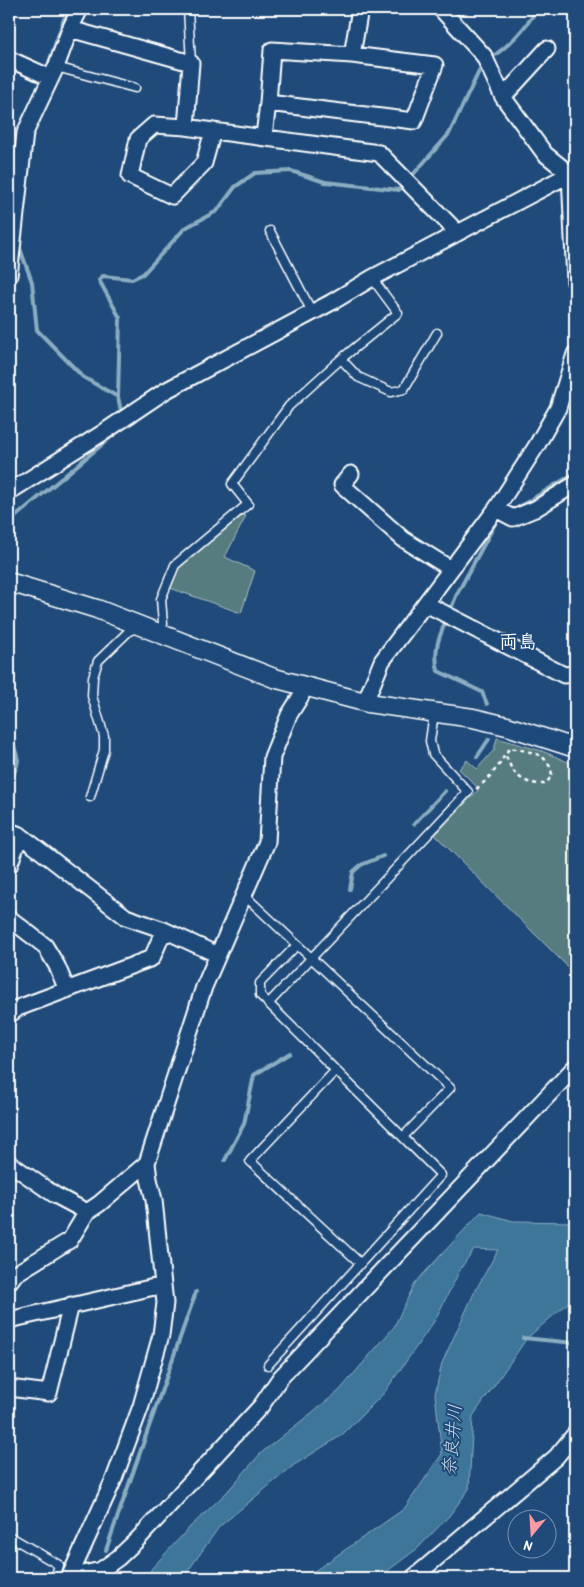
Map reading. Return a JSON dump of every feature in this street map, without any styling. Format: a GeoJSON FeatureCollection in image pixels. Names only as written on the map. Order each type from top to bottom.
{"type":"FeatureCollection","features":[{"type":"Feature","properties":{"kind":"street"},"geometry":{"type":"LineString","coordinates":[[9,276],[10,236],[25,133],[54,73],[70,29],[80,9]]}},
{"type":"Feature","properties":{"kind":"street"},"geometry":{"type":"LineString","coordinates":[[352,55],[360,9]]}},
{"type":"Feature","properties":{"kind":"street"},"geometry":{"type":"LineString","coordinates":[[441,9],[486,60],[503,97],[545,154],[573,171]]}},
{"type":"Feature","properties":{"kind":"street"},"geometry":{"type":"LineString","coordinates":[[70,29],[191,63],[186,127]]}},
{"type":"Feature","properties":{"kind":"street"},"geometry":{"type":"LineString","coordinates":[[503,97],[547,49]]}},
{"type":"Feature","properties":{"kind":"street"},"geometry":{"type":"LineString","coordinates":[[264,136],[272,50],[352,55],[435,65],[414,121],[268,103]]}},
{"type":"Feature","properties":{"kind":"street"},"geometry":{"type":"LineString","coordinates":[[9,59],[54,73]]}},
{"type":"Feature","properties":{"kind":"street"},"geometry":{"type":"LineString","coordinates":[[213,131],[204,163],[172,196],[130,176],[138,139],[154,124],[264,136],[379,153],[458,233]]}},
{"type":"Feature","properties":{"kind":"street"},"geometry":{"type":"LineString","coordinates":[[9,492],[165,391],[573,171]]}},
{"type":"Feature","properties":{"kind":"street"},"geometry":{"type":"LineString","coordinates":[[573,171],[575,282]]}},
{"type":"Feature","properties":{"kind":"street"},"geometry":{"type":"LineString","coordinates":[[368,703],[368,695],[382,661],[496,509],[537,445],[558,408],[575,354]]}},
{"type":"Feature","properties":{"kind":"street"},"geometry":{"type":"LineString","coordinates":[[352,474],[342,485],[403,539],[451,569]]}},
{"type":"Feature","properties":{"kind":"street"},"geometry":{"type":"LineString","coordinates":[[496,509],[513,518],[535,509],[575,484]]}},
{"type":"Feature","properties":{"kind":"street"},"geometry":{"type":"LineString","coordinates":[[9,582],[96,609],[274,678],[304,687],[368,703],[473,718],[507,726],[575,748]]}},
{"type":"Feature","properties":{"kind":"street"},"geometry":{"type":"LineString","coordinates":[[426,604],[564,674],[575,674]]}},
{"type":"Feature","properties":{"kind":"street"},"geometry":{"type":"LineString","coordinates":[[65,1578],[114,1479],[141,1406],[161,1335],[165,1304],[164,1285],[154,1200],[147,1163],[204,987],[267,842],[272,757],[289,714],[301,696],[304,687]]}},
{"type":"Feature","properties":{"kind":"street"},"geometry":{"type":"LineString","coordinates":[[9,866],[14,833],[126,916],[164,930],[218,955]]}},
{"type":"Feature","properties":{"kind":"street"},"geometry":{"type":"LineString","coordinates":[[9,918],[44,946],[57,966],[67,990]]}},
{"type":"Feature","properties":{"kind":"street"},"geometry":{"type":"LineString","coordinates":[[9,1015],[18,1008],[152,958],[164,930]]}},
{"type":"Feature","properties":{"kind":"street"},"geometry":{"type":"LineString","coordinates":[[65,1578],[101,1570],[118,1558],[137,1540],[261,1406],[280,1378],[575,1067]]}},
{"type":"Feature","properties":{"kind":"street"},"geometry":{"type":"LineString","coordinates":[[9,1162],[55,1195],[87,1212]]}},
{"type":"Feature","properties":{"kind":"street"},"geometry":{"type":"LineString","coordinates":[[9,1282],[15,1274],[70,1240],[87,1212],[147,1163]]}},
{"type":"Feature","properties":{"kind":"street"},"geometry":{"type":"LineString","coordinates":[[9,1320],[164,1285]]}},
{"type":"Feature","properties":{"kind":"street"},"geometry":{"type":"LineString","coordinates":[[9,1388],[49,1393],[71,1305]]}},
{"type":"Feature","properties":{"kind":"street"},"geometry":{"type":"LineString","coordinates":[[413,1578],[556,1457],[575,1434]]}},
{"type":"Feature","properties":{"kind":"lane"},"geometry":{"type":"LineString","coordinates":[[188,9],[191,63]]}},
{"type":"Feature","properties":{"kind":"lane"},"geometry":{"type":"LineString","coordinates":[[54,73],[135,88]]}},
{"type":"Feature","properties":{"kind":"lane"},"geometry":{"type":"LineString","coordinates":[[270,231],[312,312]]}},
{"type":"Feature","properties":{"kind":"lane"},"geometry":{"type":"LineString","coordinates":[[158,633],[162,624],[161,599],[174,565],[248,504],[232,484],[289,406],[341,358],[398,313],[372,278]]}},
{"type":"Feature","properties":{"kind":"lane"},"geometry":{"type":"LineString","coordinates":[[341,358],[358,377],[391,392],[404,389],[437,333]]}},
{"type":"Feature","properties":{"kind":"lane"},"geometry":{"type":"LineString","coordinates":[[90,797],[104,750],[104,736],[92,696],[93,677],[98,661],[130,631],[140,626]]}},
{"type":"Feature","properties":{"kind":"lane"},"geometry":{"type":"LineString","coordinates":[[268,1004],[468,792],[433,754],[430,741],[434,713]]}},
{"type":"Feature","properties":{"kind":"lane"},"geometry":{"type":"LineString","coordinates":[[244,895],[450,1088],[403,1137]]}},
{"type":"Feature","properties":{"kind":"lane"},"geometry":{"type":"LineString","coordinates":[[268,1365],[441,1175],[260,996],[260,983],[297,944]]}},
{"type":"Feature","properties":{"kind":"lane"},"geometry":{"type":"LineString","coordinates":[[336,1071],[250,1161],[360,1263]]}},
{"type":"Feature","properties":{"kind":"lane"},"geometry":{"type":"LineString","coordinates":[[9,1536],[59,1565],[65,1578]]}},
{"type":"Feature","properties":{"kind":"path"},"geometry":{"type":"LineString","coordinates":[[468,792],[486,782],[505,753],[510,748],[544,757],[550,765],[552,775],[546,784],[534,784],[521,778],[509,767],[505,753]]}},
{"type":"Feature","properties":{"kind":"green space"},"geometry":{"type":"Polygon","coordinates":[[[243,515],[246,516],[225,557],[255,571],[241,613],[170,588],[179,567],[243,515]]]}},
{"type":"Feature","properties":{"kind":"green space"},"geometry":{"type":"Polygon","coordinates":[[[497,738],[542,751],[575,765],[575,974],[435,835],[479,789],[459,769],[467,760],[477,769],[494,750],[497,738]]]}},
{"type":"Feature","properties":{"kind":"water","name":"奈良井川"},"geometry":{"type":"Polygon","coordinates":[[[481,1212],[513,1221],[575,1222],[575,1297],[527,1338],[473,1416],[469,1489],[449,1516],[418,1548],[378,1578],[298,1578],[316,1570],[404,1509],[442,1454],[435,1394],[442,1363],[474,1293],[498,1250],[474,1249],[461,1268],[435,1320],[384,1393],[342,1435],[294,1465],[219,1527],[183,1578],[146,1578],[152,1568],[190,1527],[226,1493],[261,1453],[339,1391],[394,1327],[415,1283],[481,1212]]]}},
{"type":"Feature","properties":{"kind":"waterway"},"geometry":{"type":"LineString","coordinates":[[46,71],[64,19],[71,9]]}},
{"type":"Feature","properties":{"kind":"waterway"},"geometry":{"type":"LineString","coordinates":[[489,59],[516,37],[537,9]]}},
{"type":"Feature","properties":{"kind":"waterway"},"geometry":{"type":"LineString","coordinates":[[410,178],[449,134],[483,63]]}},
{"type":"Feature","properties":{"kind":"waterway"},"geometry":{"type":"LineString","coordinates":[[14,162],[15,145],[19,130]]}},
{"type":"Feature","properties":{"kind":"waterway"},"geometry":{"type":"LineString","coordinates":[[121,411],[118,397],[120,318],[99,280],[103,276],[132,279],[143,274],[185,228],[217,211],[235,187],[255,173],[291,171],[325,182],[399,190],[405,183]]}},
{"type":"Feature","properties":{"kind":"waterway"},"geometry":{"type":"LineString","coordinates":[[18,243],[32,282],[37,330],[83,377],[118,397]]}},
{"type":"Feature","properties":{"kind":"waterway"},"geometry":{"type":"LineString","coordinates":[[9,522],[116,433]]}},
{"type":"Feature","properties":{"kind":"waterway"},"geometry":{"type":"LineString","coordinates":[[519,507],[575,473]]}},
{"type":"Feature","properties":{"kind":"waterway"},"geometry":{"type":"LineString","coordinates":[[450,611],[457,594],[496,522]]}},
{"type":"Feature","properties":{"kind":"waterway"},"geometry":{"type":"LineString","coordinates":[[447,618],[439,638],[436,657],[438,671],[482,692],[487,704]]}},
{"type":"Feature","properties":{"kind":"waterway"},"geometry":{"type":"LineString","coordinates":[[9,728],[18,760],[9,787]]}},
{"type":"Feature","properties":{"kind":"waterway"},"geometry":{"type":"LineString","coordinates":[[477,757],[489,739]]}},
{"type":"Feature","properties":{"kind":"waterway"},"geometry":{"type":"LineString","coordinates":[[414,824],[445,791]]}},
{"type":"Feature","properties":{"kind":"waterway"},"geometry":{"type":"LineString","coordinates":[[350,889],[353,872],[361,865],[383,856]]}},
{"type":"Feature","properties":{"kind":"waterway"},"geometry":{"type":"LineString","coordinates":[[225,1160],[244,1124],[254,1075],[290,1053]]}},
{"type":"Feature","properties":{"kind":"waterway"},"geometry":{"type":"LineString","coordinates":[[106,1550],[196,1292]]}},
{"type":"Feature","properties":{"kind":"waterway"},"geometry":{"type":"LineString","coordinates":[[523,1338],[575,1343]]}},
{"type":"Feature","properties":{"kind":"district","name":"両島"},"geometry":{"type":"Point","coordinates":[518,641]}}]}
